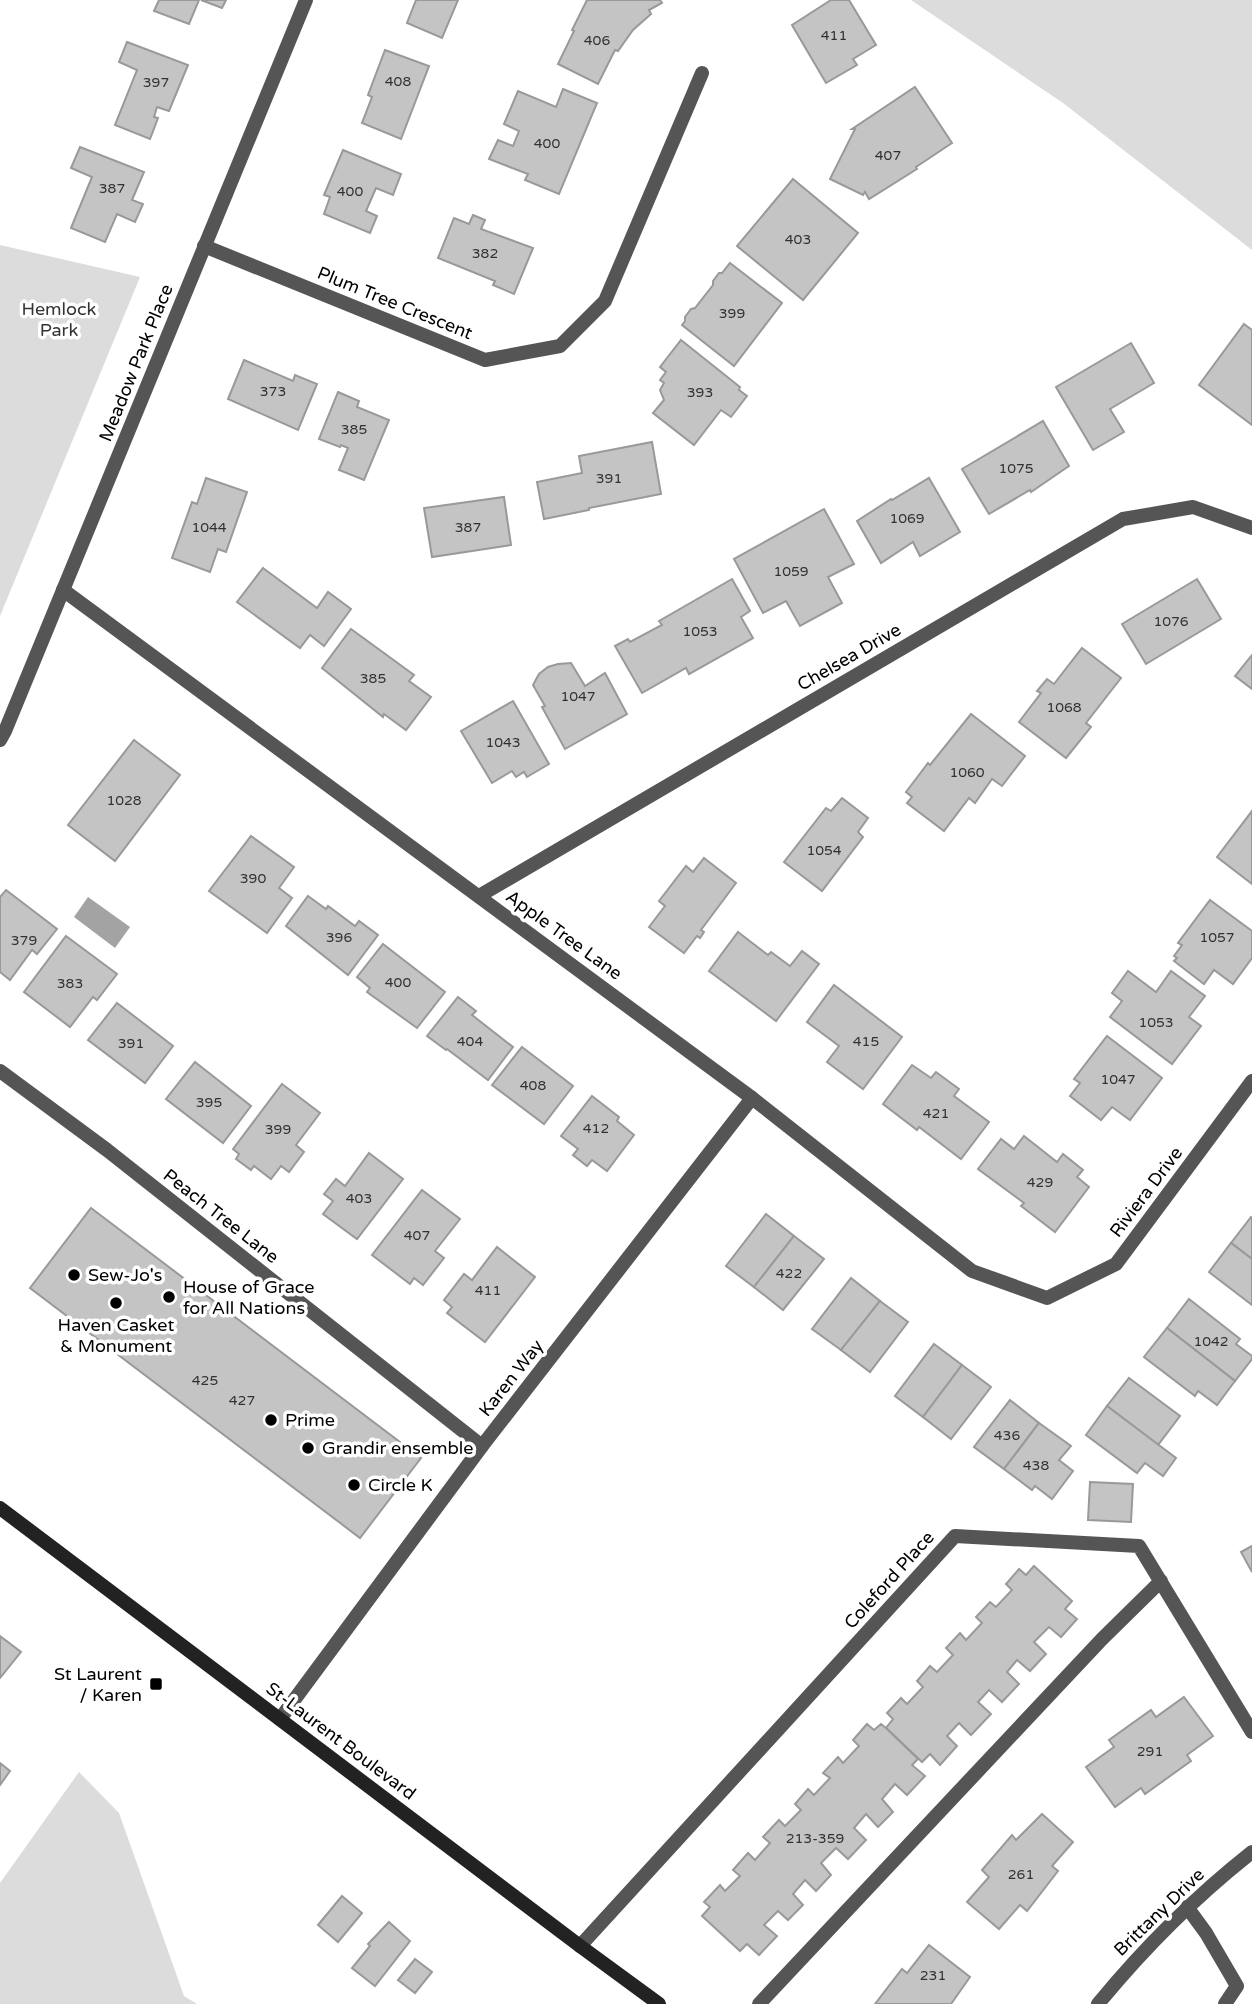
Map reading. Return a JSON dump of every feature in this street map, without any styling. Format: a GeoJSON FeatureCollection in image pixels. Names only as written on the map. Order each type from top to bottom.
{"type":"FeatureCollection","features":[{"type":"Feature","properties":{"kind":"main road","name":"St-Laurent Boulevard"},"geometry":{"type":"LineString","coordinates":[[0,1508],[659,2004]]}},
{"type":"Feature","properties":{"kind":"street","name":"Meadow Park Place"},"geometry":{"type":"LineString","coordinates":[[0,740],[306,0]]}},
{"type":"Feature","properties":{"kind":"street","name":"Plum Tree Crescent"},"geometry":{"type":"LineString","coordinates":[[205,246],[485,360],[559,346],[605,301],[702,73]]}},
{"type":"Feature","properties":{"kind":"street","name":"Chelsea Drive"},"geometry":{"type":"LineString","coordinates":[[479,896],[1123,519],[1193,507],[1252,528]]}},
{"type":"Feature","properties":{"kind":"street","name":"Apple Tree Lane"},"geometry":{"type":"LineString","coordinates":[[63,590],[752,1098],[972,1271],[1047,1298]]}},
{"type":"Feature","properties":{"kind":"street","name":"Peach Tree Lane"},"geometry":{"type":"LineString","coordinates":[[0,1070],[118,1159],[482,1446]]}},
{"type":"Feature","properties":{"kind":"street","name":"Riviera Drive"},"geometry":{"type":"LineString","coordinates":[[1047,1298],[1116,1264],[1252,1081]]}},
{"type":"Feature","properties":{"kind":"street","name":"Karen Way"},"geometry":{"type":"LineString","coordinates":[[280,1718],[482,1446],[752,1098]]}},
{"type":"Feature","properties":{"kind":"street","name":"Coleford Place"},"geometry":{"type":"LineString","coordinates":[[580,1946],[955,1536],[1139,1546],[1252,1732]]}},
{"type":"Feature","properties":{"kind":"street"},"geometry":{"type":"LineString","coordinates":[[759,2004],[1102,1639],[1160,1581]]}},
{"type":"Feature","properties":{"kind":"street","name":"Brittany Drive"},"geometry":{"type":"LineString","coordinates":[[1097,2004],[1128,1967],[1187,1907],[1252,1852]]}},
{"type":"Feature","properties":{"kind":"street"},"geometry":{"type":"LineString","coordinates":[[1187,1907],[1245,1986],[1225,2004]]}},
{"type":"Feature","properties":{"kind":"green space"},"geometry":{"type":"Polygon","coordinates":[[[911,0],[1252,0],[1252,250],[1063,103],[911,0]]]}},
{"type":"Feature","properties":{"kind":"green space","name":"Hemlock Park"},"geometry":{"type":"Polygon","coordinates":[[[0,245],[140,277],[0,616],[0,245]]]}},
{"type":"Feature","properties":{"kind":"green space"},"geometry":{"type":"Polygon","coordinates":[[[79,1772],[119,1813],[184,1996],[197,2004],[0,2004],[0,1883],[79,1772]]]}},
{"type":"Feature","properties":{"kind":"shaded area"},"geometry":{"type":"Polygon","coordinates":[[[88,897],[130,927],[115,948],[74,917],[88,897]]]}},
{"type":"Feature","properties":{"kind":"building"},"geometry":{"type":"Polygon","coordinates":[[[159,0],[199,0],[189,24],[154,11],[159,0]]]}},
{"type":"Feature","properties":{"kind":"building"},"geometry":{"type":"Polygon","coordinates":[[[201,0],[226,0],[222,8],[201,0]]]}},
{"type":"Feature","properties":{"kind":"building"},"geometry":{"type":"Polygon","coordinates":[[[416,0],[458,0],[442,38],[407,23],[416,0]]]}},
{"type":"Feature","properties":{"kind":"building"},"geometry":{"type":"Polygon","coordinates":[[[587,0],[660,0],[662,3],[649,10],[651,14],[633,30],[618,51],[615,50],[598,84],[558,64],[587,0]]]}},
{"type":"Feature","properties":{"kind":"building"},"geometry":{"type":"Polygon","coordinates":[[[831,0],[849,0],[876,45],[853,59],[857,65],[826,83],[792,25],[831,0]]]}},
{"type":"Feature","properties":{"kind":"building"},"geometry":{"type":"Polygon","coordinates":[[[127,42],[188,65],[169,111],[157,107],[154,117],[158,118],[150,139],[115,125],[137,70],[119,62],[127,42]]]}},
{"type":"Feature","properties":{"kind":"building"},"geometry":{"type":"Polygon","coordinates":[[[385,50],[429,66],[401,139],[362,123],[372,97],[368,95],[385,50]]]}},
{"type":"Feature","properties":{"kind":"building"},"geometry":{"type":"Polygon","coordinates":[[[915,87],[952,143],[869,199],[865,192],[863,195],[830,179],[855,129],[852,129],[915,87]]]}},
{"type":"Feature","properties":{"kind":"building"},"geometry":{"type":"Polygon","coordinates":[[[563,89],[597,103],[559,194],[525,180],[528,174],[489,159],[498,140],[513,146],[519,131],[504,124],[518,91],[556,107],[563,89]]]}},
{"type":"Feature","properties":{"kind":"building"},"geometry":{"type":"Polygon","coordinates":[[[80,147],[144,172],[132,200],[143,204],[135,222],[117,214],[105,242],[71,228],[92,177],[71,168],[80,147]]]}},
{"type":"Feature","properties":{"kind":"building"},"geometry":{"type":"Polygon","coordinates":[[[343,150],[401,174],[393,195],[376,188],[366,211],[377,216],[370,233],[324,214],[330,197],[324,195],[343,150]]]}},
{"type":"Feature","properties":{"kind":"building"},"geometry":{"type":"Polygon","coordinates":[[[793,179],[858,233],[803,300],[737,246],[793,179]]]}},
{"type":"Feature","properties":{"kind":"building"},"geometry":{"type":"Polygon","coordinates":[[[473,215],[485,220],[481,229],[533,248],[514,294],[493,285],[495,281],[438,258],[454,218],[469,224],[473,215]]]}},
{"type":"Feature","properties":{"kind":"building"},"geometry":{"type":"Polygon","coordinates":[[[730,263],[782,303],[734,366],[682,325],[691,309],[695,308],[719,273],[730,263]]]}},
{"type":"Feature","properties":{"kind":"building"},"geometry":{"type":"Polygon","coordinates":[[[1244,324],[1252,330],[1252,425],[1199,385],[1244,324]]]}},
{"type":"Feature","properties":{"kind":"building"},"geometry":{"type":"Polygon","coordinates":[[[681,340],[740,387],[739,390],[747,396],[731,417],[721,410],[694,445],[653,413],[664,400],[660,390],[664,383],[660,380],[666,372],[660,367],[681,340]]]}},
{"type":"Feature","properties":{"kind":"building"},"geometry":{"type":"Polygon","coordinates":[[[1131,343],[1154,383],[1110,409],[1124,432],[1093,450],[1056,387],[1131,343]]]}},
{"type":"Feature","properties":{"kind":"building"},"geometry":{"type":"Polygon","coordinates":[[[244,360],[293,381],[295,375],[317,384],[298,430],[228,399],[244,360]]]}},
{"type":"Feature","properties":{"kind":"building"},"geometry":{"type":"Polygon","coordinates":[[[338,392],[359,401],[357,407],[389,420],[364,480],[339,470],[348,448],[319,439],[338,392]]]}},
{"type":"Feature","properties":{"kind":"building"},"geometry":{"type":"Polygon","coordinates":[[[1043,421],[1069,466],[1031,492],[1030,490],[989,514],[962,469],[1043,421]]]}},
{"type":"Feature","properties":{"kind":"building"},"geometry":{"type":"Polygon","coordinates":[[[652,442],[661,494],[544,519],[537,482],[582,473],[579,456],[652,442]]]}},
{"type":"Feature","properties":{"kind":"building"},"geometry":{"type":"Polygon","coordinates":[[[206,478],[247,492],[226,552],[218,549],[210,572],[172,558],[192,502],[197,504],[206,478]]]}},
{"type":"Feature","properties":{"kind":"building"},"geometry":{"type":"Polygon","coordinates":[[[929,478],[960,532],[920,556],[913,542],[881,563],[857,521],[929,478]]]}},
{"type":"Feature","properties":{"kind":"building"},"geometry":{"type":"Polygon","coordinates":[[[504,497],[511,545],[432,557],[424,508],[504,497]]]}},
{"type":"Feature","properties":{"kind":"building"},"geometry":{"type":"Polygon","coordinates":[[[824,509],[854,564],[828,577],[842,603],[800,626],[786,601],[763,613],[734,559],[824,509]]]}},
{"type":"Feature","properties":{"kind":"building"},"geometry":{"type":"Polygon","coordinates":[[[263,568],[317,608],[328,592],[351,609],[324,646],[310,635],[300,648],[237,602],[263,568]]]}},
{"type":"Feature","properties":{"kind":"building"},"geometry":{"type":"Polygon","coordinates":[[[732,579],[750,611],[741,617],[753,638],[689,674],[686,668],[642,693],[615,646],[628,639],[630,642],[662,625],[659,621],[732,579]]]}},
{"type":"Feature","properties":{"kind":"building"},"geometry":{"type":"Polygon","coordinates":[[[1197,579],[1221,619],[1146,664],[1122,624],[1197,579]]]}},
{"type":"Feature","properties":{"kind":"building"},"geometry":{"type":"Polygon","coordinates":[[[351,629],[414,675],[409,681],[431,697],[406,730],[384,714],[383,717],[322,668],[351,629]]]}},
{"type":"Feature","properties":{"kind":"building"},"geometry":{"type":"Polygon","coordinates":[[[1082,648],[1121,678],[1086,723],[1091,727],[1066,758],[1019,722],[1041,693],[1037,691],[1047,679],[1054,684],[1082,648]]]}},
{"type":"Feature","properties":{"kind":"building"},"geometry":{"type":"Polygon","coordinates":[[[1252,655],[1252,689],[1235,676],[1252,655]]]}},
{"type":"Feature","properties":{"kind":"building"},"geometry":{"type":"Polygon","coordinates":[[[571,663],[585,686],[605,673],[627,714],[565,749],[533,685],[539,674],[548,667],[571,663]]]}},
{"type":"Feature","properties":{"kind":"building"},"geometry":{"type":"Polygon","coordinates":[[[513,701],[549,764],[527,777],[524,772],[516,777],[512,771],[492,783],[461,731],[513,701]]]}},
{"type":"Feature","properties":{"kind":"building"},"geometry":{"type":"Polygon","coordinates":[[[971,714],[1025,756],[1002,786],[992,779],[975,803],[969,798],[944,831],[907,803],[912,797],[906,792],[971,714]]]}},
{"type":"Feature","properties":{"kind":"building"},"geometry":{"type":"Polygon","coordinates":[[[134,740],[180,775],[115,861],[68,825],[134,740]]]}},
{"type":"Feature","properties":{"kind":"building"},"geometry":{"type":"Polygon","coordinates":[[[842,798],[868,818],[858,832],[863,837],[822,891],[784,862],[826,808],[831,811],[842,798]]]}},
{"type":"Feature","properties":{"kind":"building"},"geometry":{"type":"Polygon","coordinates":[[[1252,811],[1252,884],[1217,857],[1252,811]]]}},
{"type":"Feature","properties":{"kind":"building"},"geometry":{"type":"Polygon","coordinates":[[[251,836],[294,867],[279,888],[292,898],[267,933],[209,891],[251,836]]]}},
{"type":"Feature","properties":{"kind":"building"},"geometry":{"type":"Polygon","coordinates":[[[704,858],[736,883],[701,930],[704,932],[700,938],[697,936],[684,953],[649,927],[665,906],[659,901],[686,866],[693,872],[704,858]]]}},
{"type":"Feature","properties":{"kind":"building"},"geometry":{"type":"Polygon","coordinates":[[[6,890],[57,929],[37,954],[32,950],[10,980],[0,972],[0,897],[6,890]]]}},
{"type":"Feature","properties":{"kind":"building"},"geometry":{"type":"Polygon","coordinates":[[[308,896],[326,909],[328,906],[355,926],[359,921],[378,935],[348,975],[286,926],[308,896]]]}},
{"type":"Feature","properties":{"kind":"building"},"geometry":{"type":"Polygon","coordinates":[[[1210,900],[1252,931],[1252,958],[1233,984],[1214,970],[1204,984],[1174,961],[1177,958],[1174,956],[1182,945],[1178,943],[1210,900]]]}},
{"type":"Feature","properties":{"kind":"building"},"geometry":{"type":"Polygon","coordinates":[[[738,932],[768,955],[771,952],[790,966],[802,951],[819,964],[776,1021],[709,971],[738,932]]]}},
{"type":"Feature","properties":{"kind":"building"},"geometry":{"type":"Polygon","coordinates":[[[66,936],[117,974],[97,1000],[93,997],[70,1027],[24,992],[66,936]]]}},
{"type":"Feature","properties":{"kind":"building"},"geometry":{"type":"Polygon","coordinates":[[[383,944],[445,992],[417,1028],[367,992],[370,988],[357,977],[383,944]]]}},
{"type":"Feature","properties":{"kind":"building"},"geometry":{"type":"Polygon","coordinates":[[[1128,971],[1156,992],[1171,971],[1205,996],[1189,1017],[1201,1026],[1172,1064],[1110,1017],[1122,1001],[1112,993],[1128,971]]]}},
{"type":"Feature","properties":{"kind":"building"},"geometry":{"type":"Polygon","coordinates":[[[834,985],[902,1037],[863,1089],[827,1062],[839,1046],[807,1022],[834,985]]]}},
{"type":"Feature","properties":{"kind":"building"},"geometry":{"type":"Polygon","coordinates":[[[458,997],[476,1011],[472,1015],[513,1047],[488,1080],[427,1036],[458,997]]]}},
{"type":"Feature","properties":{"kind":"building"},"geometry":{"type":"Polygon","coordinates":[[[117,1003],[173,1046],[145,1083],[88,1040],[117,1003]]]}},
{"type":"Feature","properties":{"kind":"building"},"geometry":{"type":"Polygon","coordinates":[[[1107,1036],[1162,1078],[1130,1120],[1112,1107],[1101,1120],[1070,1096],[1080,1083],[1074,1079],[1107,1036]]]}},
{"type":"Feature","properties":{"kind":"building"},"geometry":{"type":"Polygon","coordinates":[[[522,1047],[573,1086],[544,1124],[492,1085],[522,1047]]]}},
{"type":"Feature","properties":{"kind":"building"},"geometry":{"type":"Polygon","coordinates":[[[195,1062],[251,1106],[223,1143],[166,1099],[195,1062]]]}},
{"type":"Feature","properties":{"kind":"building"},"geometry":{"type":"Polygon","coordinates":[[[912,1065],[931,1078],[936,1072],[959,1089],[954,1096],[989,1122],[961,1159],[883,1104],[912,1065]]]}},
{"type":"Feature","properties":{"kind":"building"},"geometry":{"type":"Polygon","coordinates":[[[282,1084],[320,1113],[296,1145],[304,1152],[289,1172],[281,1166],[271,1179],[254,1166],[251,1170],[236,1159],[239,1154],[233,1149],[282,1084]]]}},
{"type":"Feature","properties":{"kind":"building"},"geometry":{"type":"Polygon","coordinates":[[[592,1096],[619,1117],[617,1121],[634,1135],[607,1171],[592,1160],[587,1166],[573,1155],[578,1149],[561,1136],[592,1096]]]}},
{"type":"Feature","properties":{"kind":"building"},"geometry":{"type":"Polygon","coordinates":[[[1024,1136],[1057,1162],[1063,1154],[1083,1170],[1077,1177],[1089,1187],[1055,1232],[1021,1206],[1024,1203],[978,1169],[1001,1139],[1014,1149],[1024,1136]]]}},
{"type":"Feature","properties":{"kind":"building"},"geometry":{"type":"Polygon","coordinates":[[[369,1153],[403,1179],[357,1239],[323,1214],[333,1201],[324,1194],[336,1179],[345,1186],[369,1153]]]}},
{"type":"Feature","properties":{"kind":"building"},"geometry":{"type":"Polygon","coordinates":[[[422,1190],[460,1219],[435,1251],[444,1258],[423,1285],[414,1278],[410,1284],[372,1255],[422,1190]]]}},
{"type":"Feature","properties":{"kind":"building"},"geometry":{"type":"Polygon","coordinates":[[[91,1208],[421,1458],[360,1538],[30,1288],[91,1208]]]}},
{"type":"Feature","properties":{"kind":"building"},"geometry":{"type":"Polygon","coordinates":[[[766,1214],[794,1236],[754,1287],[726,1266],[766,1214]]]}},
{"type":"Feature","properties":{"kind":"building"},"geometry":{"type":"Polygon","coordinates":[[[1252,1218],[1252,1259],[1231,1243],[1252,1218]]]}},
{"type":"Feature","properties":{"kind":"building"},"geometry":{"type":"Polygon","coordinates":[[[794,1236],[824,1259],[783,1310],[754,1287],[794,1236]]]}},
{"type":"Feature","properties":{"kind":"building"},"geometry":{"type":"Polygon","coordinates":[[[1231,1243],[1252,1259],[1252,1305],[1209,1272],[1231,1243]]]}},
{"type":"Feature","properties":{"kind":"building"},"geometry":{"type":"Polygon","coordinates":[[[497,1247],[535,1277],[485,1342],[447,1313],[452,1307],[444,1300],[464,1274],[472,1280],[497,1247]]]}},
{"type":"Feature","properties":{"kind":"building"},"geometry":{"type":"Polygon","coordinates":[[[851,1278],[880,1301],[841,1350],[812,1329],[851,1278]]]}},
{"type":"Feature","properties":{"kind":"building"},"geometry":{"type":"Polygon","coordinates":[[[1189,1299],[1240,1339],[1236,1344],[1252,1356],[1235,1381],[1167,1328],[1189,1299]]]}},
{"type":"Feature","properties":{"kind":"building"},"geometry":{"type":"Polygon","coordinates":[[[880,1301],[908,1322],[870,1372],[841,1350],[880,1301]]]}},
{"type":"Feature","properties":{"kind":"building"},"geometry":{"type":"Polygon","coordinates":[[[1167,1328],[1235,1381],[1217,1405],[1198,1391],[1195,1396],[1144,1357],[1167,1328]]]}},
{"type":"Feature","properties":{"kind":"building"},"geometry":{"type":"Polygon","coordinates":[[[934,1344],[962,1365],[923,1417],[895,1396],[934,1344]]]}},
{"type":"Feature","properties":{"kind":"building"},"geometry":{"type":"Polygon","coordinates":[[[962,1365],[991,1387],[951,1439],[923,1417],[962,1365]]]}},
{"type":"Feature","properties":{"kind":"building"},"geometry":{"type":"Polygon","coordinates":[[[1129,1378],[1180,1416],[1158,1445],[1107,1406],[1129,1378]]]}},
{"type":"Feature","properties":{"kind":"building"},"geometry":{"type":"Polygon","coordinates":[[[1010,1400],[1039,1423],[1004,1469],[974,1447],[1010,1400]]]}},
{"type":"Feature","properties":{"kind":"building"},"geometry":{"type":"Polygon","coordinates":[[[1107,1406],[1176,1458],[1163,1476],[1145,1463],[1137,1473],[1086,1435],[1107,1406]]]}},
{"type":"Feature","properties":{"kind":"building"},"geometry":{"type":"Polygon","coordinates":[[[1039,1423],[1071,1446],[1059,1460],[1073,1471],[1052,1499],[1035,1486],[1032,1490],[1004,1469],[1039,1423]]]}},
{"type":"Feature","properties":{"kind":"building"},"geometry":{"type":"Polygon","coordinates":[[[1090,1482],[1133,1484],[1131,1522],[1088,1520],[1090,1482]]]}},
{"type":"Feature","properties":{"kind":"building"},"geometry":{"type":"Polygon","coordinates":[[[1252,1546],[1252,1572],[1241,1552],[1252,1546]]]}},
{"type":"Feature","properties":{"kind":"building"},"geometry":{"type":"Polygon","coordinates":[[[1034,1566],[1072,1601],[1065,1609],[1077,1619],[1061,1637],[1049,1627],[1034,1642],[1046,1654],[1030,1671],[1017,1660],[1007,1672],[1019,1684],[1002,1702],[989,1690],[978,1702],[991,1714],[971,1735],[959,1723],[947,1736],[957,1746],[940,1765],[930,1754],[922,1762],[886,1728],[893,1719],[887,1713],[901,1698],[907,1704],[923,1687],[917,1681],[930,1666],[937,1672],[953,1655],[946,1648],[960,1633],[966,1640],[982,1623],[976,1617],[990,1602],[996,1607],[1012,1590],[1006,1584],[1019,1569],[1026,1575],[1034,1566]]]}},
{"type":"Feature","properties":{"kind":"building"},"geometry":{"type":"Polygon","coordinates":[[[0,1636],[21,1652],[0,1678],[0,1636]]]}},
{"type":"Feature","properties":{"kind":"building"},"geometry":{"type":"Polygon","coordinates":[[[1184,1697],[1213,1736],[1187,1755],[1191,1761],[1145,1794],[1141,1788],[1115,1807],[1086,1767],[1114,1747],[1109,1740],[1151,1710],[1156,1717],[1184,1697]]]}},
{"type":"Feature","properties":{"kind":"building"},"geometry":{"type":"Polygon","coordinates":[[[867,1724],[874,1730],[881,1724],[886,1728],[918,1759],[912,1765],[925,1776],[907,1795],[895,1784],[882,1799],[893,1812],[878,1827],[866,1814],[854,1828],[866,1840],[848,1859],[836,1848],[821,1863],[831,1875],[816,1891],[805,1880],[793,1894],[803,1905],[788,1920],[778,1911],[764,1925],[777,1936],[759,1955],[747,1944],[740,1951],[702,1916],[710,1907],[704,1902],[720,1885],[725,1891],[740,1876],[733,1870],[748,1853],[755,1860],[770,1843],[763,1837],[779,1820],[785,1826],[801,1810],[795,1804],[808,1789],[814,1795],[830,1778],[823,1773],[838,1757],[843,1763],[859,1746],[853,1740],[867,1724]]]}},
{"type":"Feature","properties":{"kind":"building"},"geometry":{"type":"Polygon","coordinates":[[[0,1763],[10,1771],[0,1785],[0,1763]]]}},
{"type":"Feature","properties":{"kind":"building"},"geometry":{"type":"Polygon","coordinates":[[[1042,1814],[1073,1842],[1052,1866],[1058,1871],[1027,1911],[1020,1905],[999,1929],[967,1902],[989,1877],[982,1870],[1012,1835],[1016,1840],[1042,1814]]]}},
{"type":"Feature","properties":{"kind":"building"},"geometry":{"type":"Polygon","coordinates":[[[342,1896],[362,1913],[338,1942],[318,1925],[342,1896]]]}},
{"type":"Feature","properties":{"kind":"building"},"geometry":{"type":"Polygon","coordinates":[[[389,1922],[410,1941],[375,1986],[352,1968],[370,1946],[368,1944],[389,1922]]]}},
{"type":"Feature","properties":{"kind":"building"},"geometry":{"type":"Polygon","coordinates":[[[929,1945],[970,1977],[951,2004],[875,2004],[902,1969],[907,1973],[929,1945]]]}},
{"type":"Feature","properties":{"kind":"building"},"geometry":{"type":"Polygon","coordinates":[[[415,1959],[432,1972],[415,1993],[398,1980],[415,1959]]]}},
{"type":"Feature","properties":{"kind":"place","name":"Sew-Jo's"},"geometry":{"type":"Point","coordinates":[74,1275]}},
{"type":"Feature","properties":{"kind":"place","name":"House of Grace for All Nations"},"geometry":{"type":"Point","coordinates":[169,1297]}},
{"type":"Feature","properties":{"kind":"place","name":"Haven Casket & Monument"},"geometry":{"type":"Point","coordinates":[116,1303]}},
{"type":"Feature","properties":{"kind":"place","name":"Prime"},"geometry":{"type":"Point","coordinates":[271,1420]}},
{"type":"Feature","properties":{"kind":"place","name":"Grandir ensemble"},"geometry":{"type":"Point","coordinates":[308,1448]}},
{"type":"Feature","properties":{"kind":"place","name":"Circle K"},"geometry":{"type":"Point","coordinates":[354,1485]}},
{"type":"Feature","properties":{"kind":"place","name":"St Laurent / Karen"},"geometry":{"type":"Point","coordinates":[156,1684]}}]}
